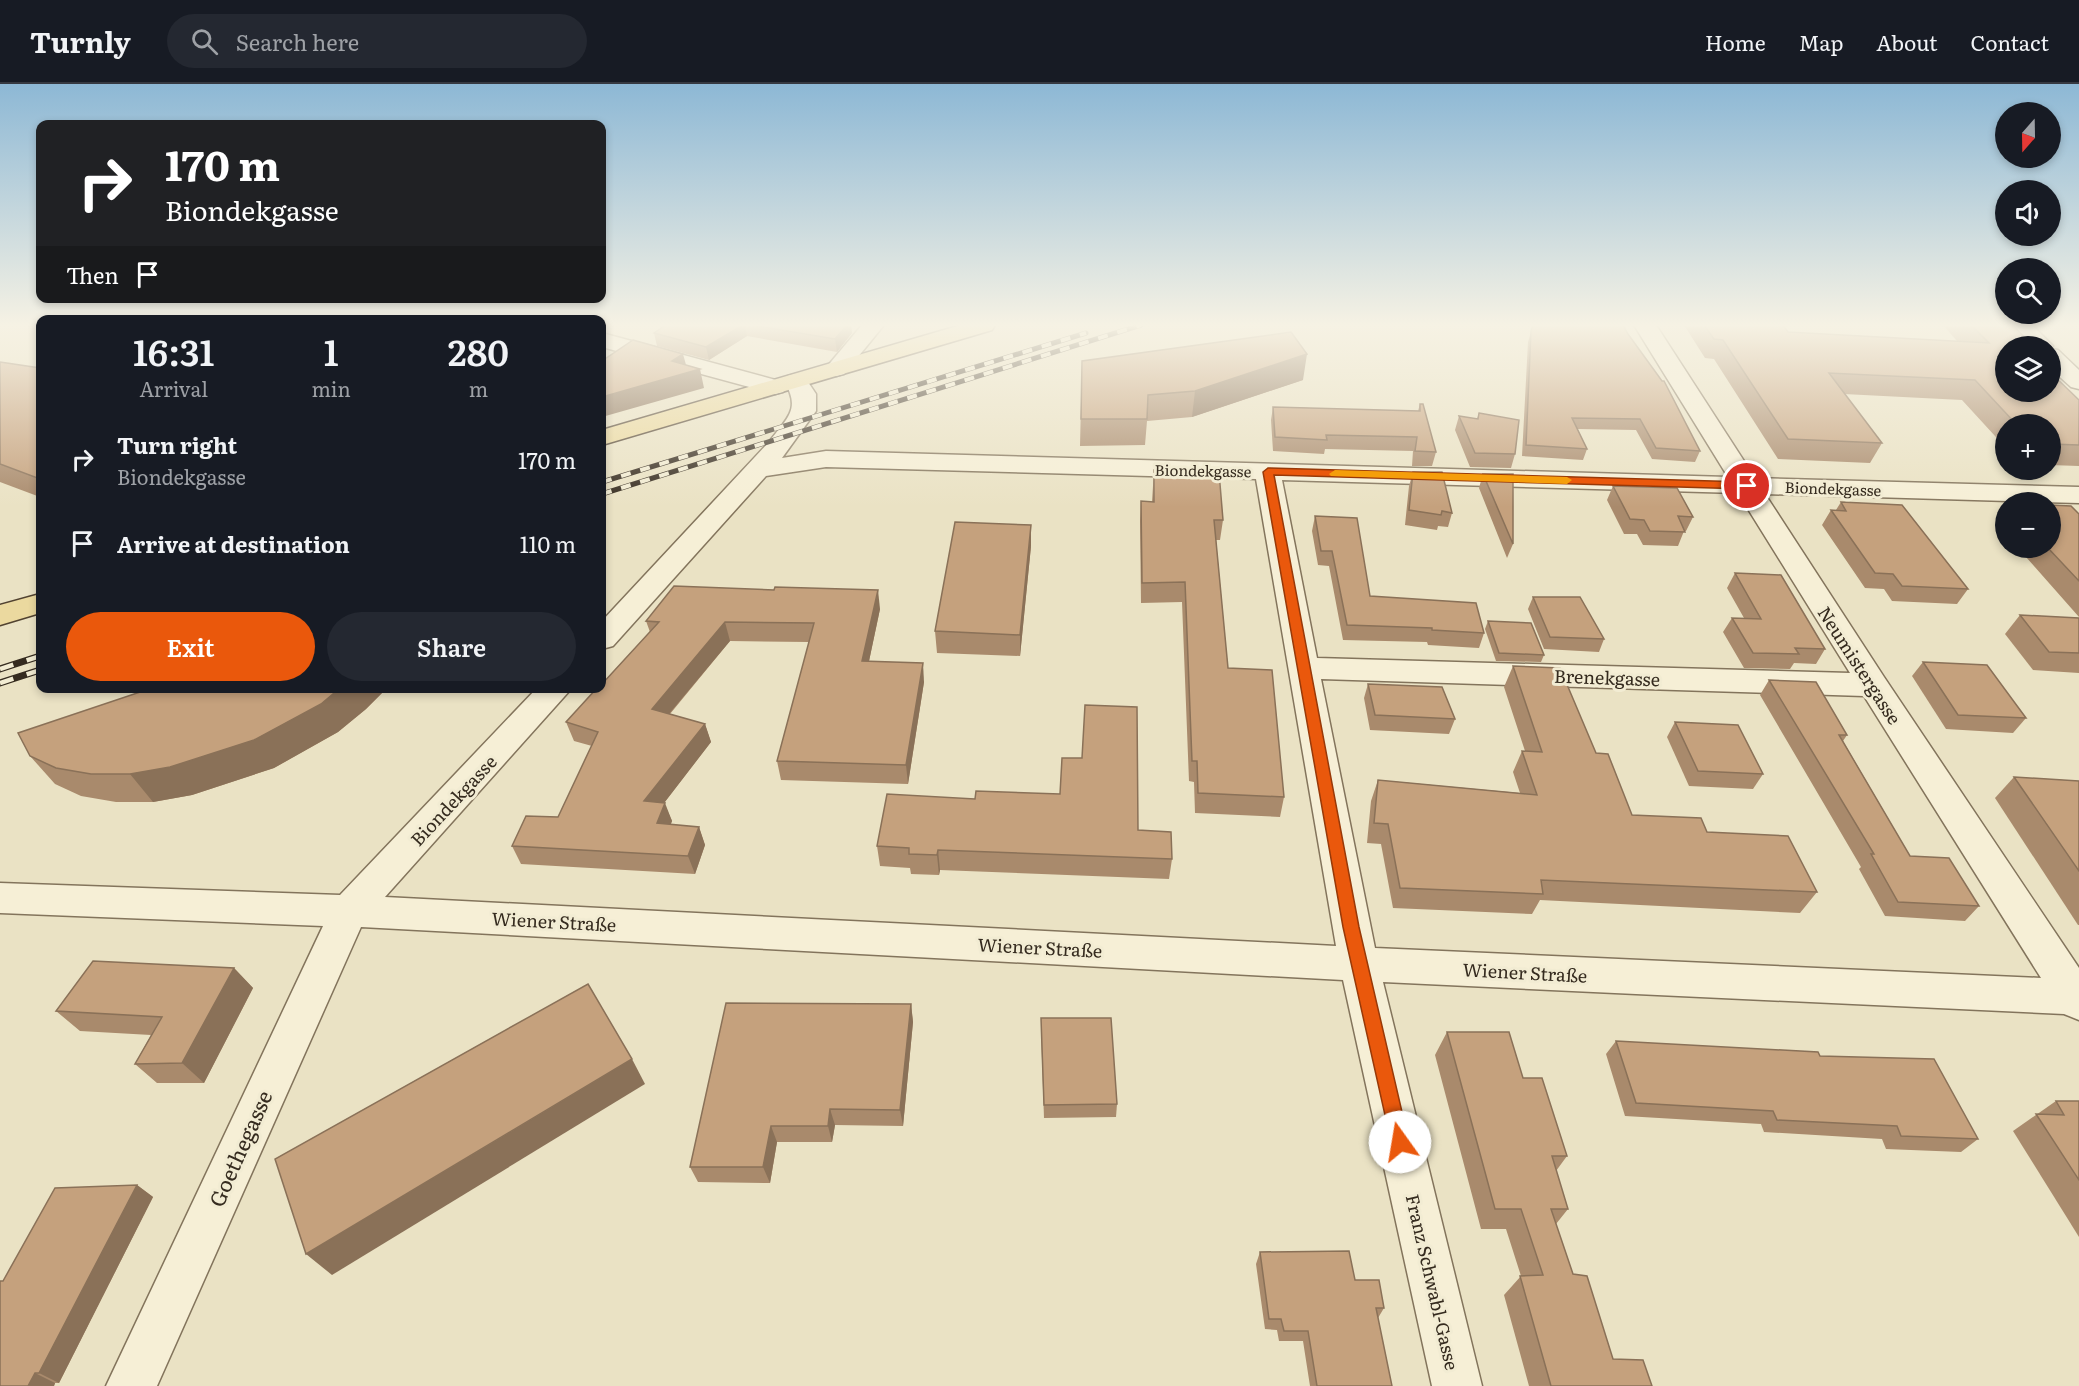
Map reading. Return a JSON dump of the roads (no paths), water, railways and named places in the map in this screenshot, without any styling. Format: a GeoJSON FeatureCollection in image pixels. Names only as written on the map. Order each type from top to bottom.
{"type":"FeatureCollection","features":[{"type":"Feature","properties":{"kind":"main road"},"geometry":{"type":"LineString","coordinates":[[606,437],[779,386]]}},
{"type":"Feature","properties":{"kind":"main road"},"geometry":{"type":"LineString","coordinates":[[0,615],[36,604]]}},
{"type":"Feature","properties":{"kind":"street"},"geometry":{"type":"LineString","coordinates":[[606,635],[759,469],[804,411],[804,394],[788,386]]}},
{"type":"Feature","properties":{"kind":"street","name":"Neumistergasse"},"geometry":{"type":"LineString","coordinates":[[1683,386],[1873,685],[2078,999]]}},
{"type":"Feature","properties":{"kind":"street","name":"Biondekgasse"},"geometry":{"type":"LineString","coordinates":[[759,469],[826,459],[2079,495]]}},
{"type":"Feature","properties":{"kind":"street","name":"Franz Schwabl-Gasse"},"geometry":{"type":"LineString","coordinates":[[1268,472],[1359,964],[1457,1386]]}},
{"type":"Feature","properties":{"kind":"street","name":"Brenekgasse"},"geometry":{"type":"LineString","coordinates":[[1305,668],[1873,685]]}},
{"type":"Feature","properties":{"kind":"street","name":"Biondekgasse"},"geometry":{"type":"LineString","coordinates":[[349,911],[551,693]]}},
{"type":"Feature","properties":{"kind":"street","name":"Wiener Straße"},"geometry":{"type":"LineString","coordinates":[[0,898],[349,911],[2078,999]]}},
{"type":"Feature","properties":{"kind":"street","name":"Goethegasse"},"geometry":{"type":"LineString","coordinates":[[131,1386],[349,911]]}},
{"type":"Feature","properties":{"kind":"railway"},"geometry":{"type":"LineString","coordinates":[[606,481],[915,386]]}},
{"type":"Feature","properties":{"kind":"railway"},"geometry":{"type":"LineString","coordinates":[[606,493],[947,386]]}},
{"type":"Feature","properties":{"kind":"railway"},"geometry":{"type":"LineString","coordinates":[[0,669],[36,657]]}},
{"type":"Feature","properties":{"kind":"railway"},"geometry":{"type":"LineString","coordinates":[[0,683],[36,671]]}}]}
